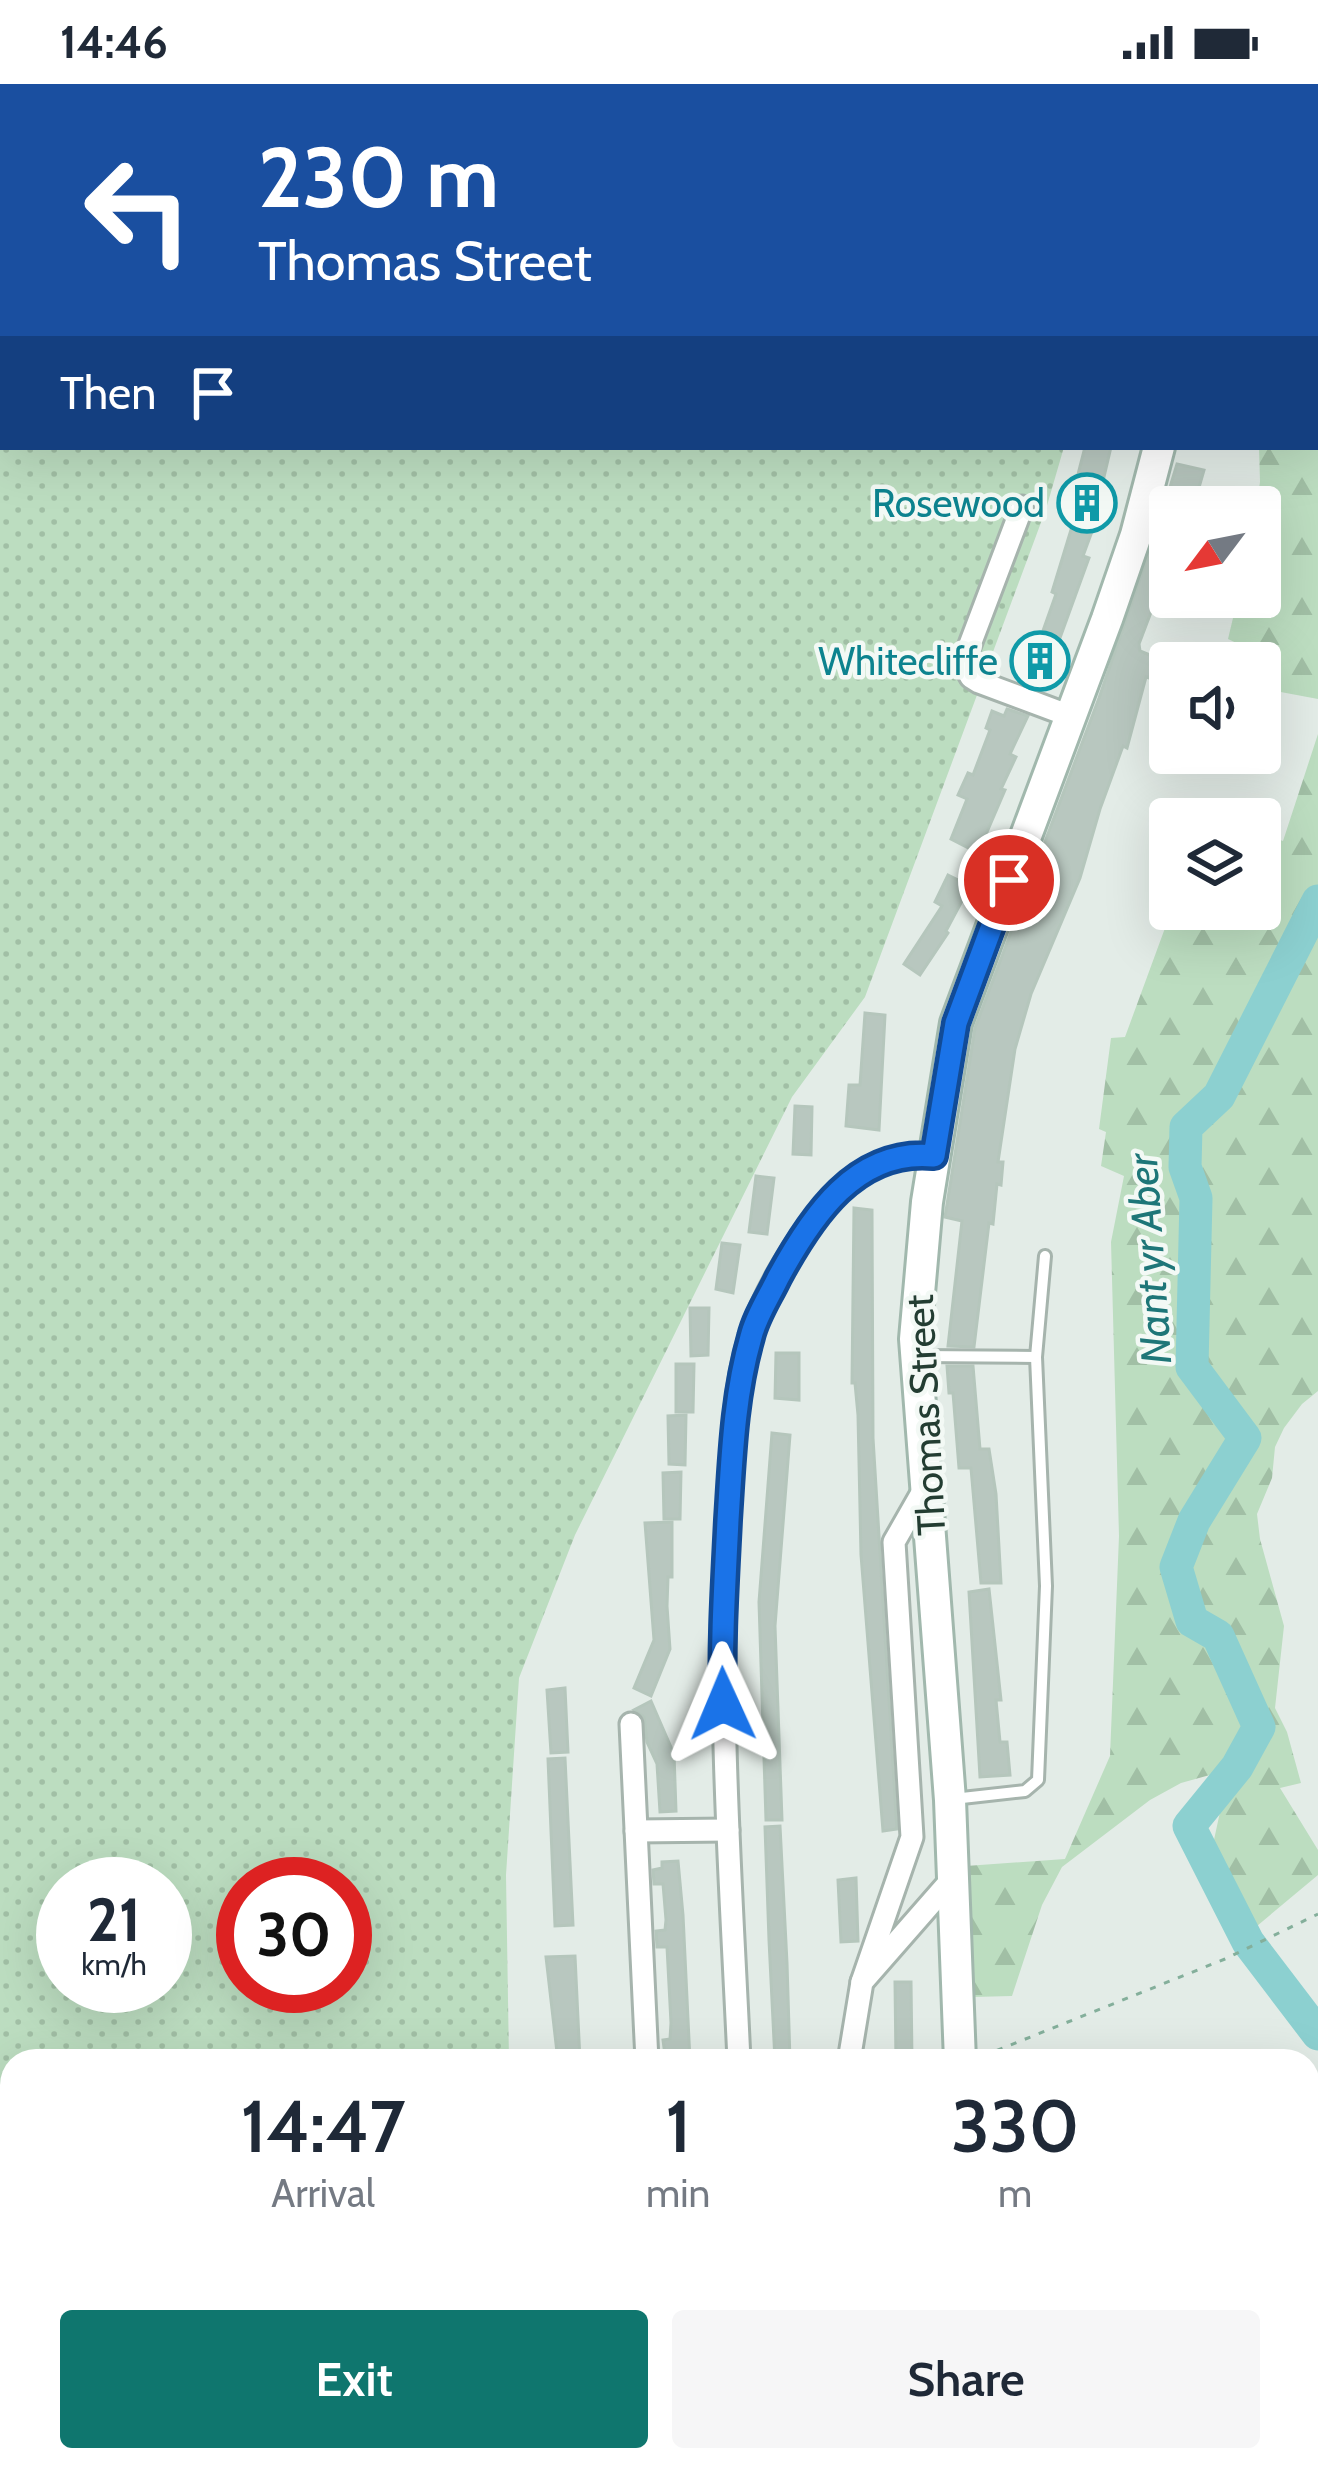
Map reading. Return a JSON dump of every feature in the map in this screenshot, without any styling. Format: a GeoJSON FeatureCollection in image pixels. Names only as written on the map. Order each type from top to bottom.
{"type":"FeatureCollection","features":[{"type":"Feature","properties":{"kind":"main road","name":"Thomas Street"},"geometry":{"type":"LineString","coordinates":[[960,2049],[950,1800],[916,1356],[917,1291],[956,1023],[1136,535],[1158,450]]}},
{"type":"Feature","properties":{"kind":"street"},"geometry":{"type":"LineString","coordinates":[[1022,507],[963,662],[979,682],[1070,716]]}},
{"type":"Feature","properties":{"kind":"street"},"geometry":{"type":"LineString","coordinates":[[739,2049],[722,1611],[738,1397],[752,1330],[790,1257],[830,1200],[873,1165],[914,1154],[934,1156]]}},
{"type":"Feature","properties":{"kind":"street"},"geometry":{"type":"LineString","coordinates":[[851,2049],[862,1982],[912,1838],[894,1542],[926,1486]]}},
{"type":"Feature","properties":{"kind":"street"},"geometry":{"type":"LineString","coordinates":[[632,1724],[646,2049]]}},
{"type":"Feature","properties":{"kind":"street"},"geometry":{"type":"LineString","coordinates":[[636,1831],[728,1830]]}},
{"type":"Feature","properties":{"kind":"street"},"geometry":{"type":"LineString","coordinates":[[862,1982],[953,1878]]}},
{"type":"Feature","properties":{"kind":"lane"},"geometry":{"type":"LineString","coordinates":[[950,1800],[1025,1791],[1038,1780],[1046,1586],[1036,1357],[1045,1256]]}},
{"type":"Feature","properties":{"kind":"lane"},"geometry":{"type":"LineString","coordinates":[[916,1356],[1036,1357]]}},
{"type":"Feature","properties":{"kind":"path"},"geometry":{"type":"LineString","coordinates":[[999,2049],[1225,1959],[1318,1914]]}},
{"type":"Feature","properties":{"kind":"green space"},"geometry":{"type":"Polygon","coordinates":[[[0,450],[1063,450],[1046,509],[865,997],[792,1097],[575,1535],[519,1678],[506,1875],[509,2049],[0,2049],[0,450]]]}},
{"type":"Feature","properties":{"kind":"green space"},"geometry":{"type":"Polygon","coordinates":[[[1259,450],[1318,450],[1318,699],[1281,692],[1281,642],[1228,639],[1233,618],[1281,618],[1281,486],[1259,486],[1259,450]]]}},
{"type":"Feature","properties":{"kind":"green space"},"geometry":{"type":"Polygon","coordinates":[[[1318,734],[1318,1391],[1284,1428],[1257,1514],[1284,1626],[1275,1708],[1301,1783],[1280,1788],[1318,1850],[1318,1875],[1245,1936],[1209,1863],[1220,1812],[1218,1791],[1235,1768],[1181,1783],[1150,1800],[1062,1867],[1042,1905],[1012,1996],[973,1997],[966,1866],[1065,1859],[1110,1756],[1119,1536],[1111,1242],[1124,1176],[1101,1166],[1106,1132],[1099,1129],[1111,1038],[1125,1037],[1164,930],[1281,930],[1283,841],[1318,734]]]}},
{"type":"Feature","properties":{"kind":"building"},"geometry":{"type":"Polygon","coordinates":[[[1084,450],[1110,450],[1100,494],[1105,496],[1083,556],[1089,558],[1044,682],[1023,673],[1056,594],[1052,592],[1074,520],[1067,517],[1084,450]]]}},
{"type":"Feature","properties":{"kind":"building"},"geometry":{"type":"Polygon","coordinates":[[[1177,464],[1204,470],[1199,486],[1170,486],[1177,464]]]}},
{"type":"Feature","properties":{"kind":"building"},"geometry":{"type":"Polygon","coordinates":[[[1149,552],[1149,618],[1139,644],[1140,651],[1149,655],[1149,678],[1080,878],[1031,994],[1015,1049],[998,1162],[1003,1162],[1001,1185],[997,1184],[993,1224],[989,1223],[974,1347],[948,1346],[962,1221],[945,1217],[975,1028],[1149,552]]]}},
{"type":"Feature","properties":{"kind":"building"},"geometry":{"type":"Polygon","coordinates":[[[1007,709],[1028,716],[1010,754],[1016,757],[978,853],[951,839],[967,799],[958,795],[968,773],[973,775],[992,711],[1004,716],[1007,709]]]}},
{"type":"Feature","properties":{"kind":"building"},"geometry":{"type":"Polygon","coordinates":[[[948,875],[970,886],[948,933],[920,975],[904,964],[942,906],[935,902],[948,875]]]}},
{"type":"Feature","properties":{"kind":"building"},"geometry":{"type":"Polygon","coordinates":[[[865,1013],[885,1015],[879,1130],[846,1126],[849,1085],[860,1085],[865,1013]]]}},
{"type":"Feature","properties":{"kind":"building"},"geometry":{"type":"Polygon","coordinates":[[[795,1106],[812,1107],[811,1155],[793,1154],[795,1106]]]}},
{"type":"Feature","properties":{"kind":"building"},"geometry":{"type":"Polygon","coordinates":[[[756,1176],[774,1178],[767,1234],[749,1232],[756,1176]]]}},
{"type":"Feature","properties":{"kind":"building"},"geometry":{"type":"Polygon","coordinates":[[[854,1208],[872,1210],[873,1438],[897,1829],[883,1831],[861,1555],[858,1415],[852,1383],[854,1208]]]}},
{"type":"Feature","properties":{"kind":"building"},"geometry":{"type":"Polygon","coordinates":[[[722,1243],[740,1245],[733,1293],[716,1289],[722,1243]]]}},
{"type":"Feature","properties":{"kind":"building"},"geometry":{"type":"Polygon","coordinates":[[[690,1308],[709,1308],[708,1355],[691,1356],[690,1308]]]}},
{"type":"Feature","properties":{"kind":"building"},"geometry":{"type":"Polygon","coordinates":[[[776,1353],[799,1353],[799,1400],[775,1398],[776,1353]]]}},
{"type":"Feature","properties":{"kind":"building"},"geometry":{"type":"Polygon","coordinates":[[[676,1364],[694,1364],[693,1412],[676,1412],[676,1364]]]}},
{"type":"Feature","properties":{"kind":"building"},"geometry":{"type":"Polygon","coordinates":[[[947,1366],[973,1366],[980,1449],[989,1449],[996,1494],[1001,1583],[981,1583],[971,1468],[959,1468],[947,1366]]]}},
{"type":"Feature","properties":{"kind":"building"},"geometry":{"type":"Polygon","coordinates":[[[686,1415],[685,1465],[669,1464],[668,1416],[686,1415]]]}},
{"type":"Feature","properties":{"kind":"building"},"geometry":{"type":"Polygon","coordinates":[[[772,1433],[790,1435],[775,1626],[782,1820],[766,1820],[759,1602],[772,1433]]]}},
{"type":"Feature","properties":{"kind":"building"},"geometry":{"type":"Polygon","coordinates":[[[681,1472],[680,1519],[664,1519],[663,1473],[681,1472]]]}},
{"type":"Feature","properties":{"kind":"building"},"geometry":{"type":"Polygon","coordinates":[[[672,1522],[667,1606],[670,1649],[651,1696],[634,1688],[654,1640],[645,1523],[672,1522]]]}},
{"type":"Feature","properties":{"kind":"building"},"geometry":{"type":"Polygon","coordinates":[[[989,1589],[1001,1700],[996,1700],[1000,1742],[1007,1742],[1010,1775],[980,1777],[969,1592],[989,1589]]]}},
{"type":"Feature","properties":{"kind":"building"},"geometry":{"type":"Polygon","coordinates":[[[565,1688],[568,1752],[551,1753],[547,1690],[565,1688]]]}},
{"type":"Feature","properties":{"kind":"building"},"geometry":{"type":"Polygon","coordinates":[[[651,1701],[674,1754],[676,1811],[660,1812],[657,1764],[647,1742],[644,1717],[634,1710],[651,1701]]]}},
{"type":"Feature","properties":{"kind":"building"},"geometry":{"type":"Polygon","coordinates":[[[565,1758],[573,1925],[555,1926],[548,1759],[565,1758]]]}},
{"type":"Feature","properties":{"kind":"building"},"geometry":{"type":"Polygon","coordinates":[[[780,1826],[790,2049],[774,2049],[765,1827],[780,1826]]]}},
{"type":"Feature","properties":{"kind":"building"},"geometry":{"type":"Polygon","coordinates":[[[678,1861],[689,2049],[664,2049],[671,2023],[667,1947],[657,1947],[656,1931],[665,1930],[666,1920],[663,1884],[654,1884],[653,1870],[662,1868],[662,1862],[678,1861]]]}},
{"type":"Feature","properties":{"kind":"building"},"geometry":{"type":"Polygon","coordinates":[[[856,1878],[858,1941],[841,1942],[838,1880],[856,1878]]]}},
{"type":"Feature","properties":{"kind":"building"},"geometry":{"type":"Polygon","coordinates":[[[575,1956],[579,2049],[557,2049],[546,1957],[575,1956]]]}},
{"type":"Feature","properties":{"kind":"building"},"geometry":{"type":"Polygon","coordinates":[[[895,1982],[911,1982],[912,2049],[896,2049],[895,1982]]]}},
{"type":"Feature","properties":{"kind":"waterway","name":"Nant yr Aber"},"geometry":{"type":"LineString","coordinates":[[1318,901],[1219,1096],[1186,1127],[1185,1167],[1196,1198],[1192,1367],[1245,1438],[1194,1521],[1176,1567],[1192,1621],[1218,1636],[1259,1727],[1237,1767],[1189,1826],[1248,1942],[1318,2034]]}},
{"type":"Feature","properties":{"kind":"place","name":"Rosewood"},"geometry":{"type":"Point","coordinates":[1087,503]}},
{"type":"Feature","properties":{"kind":"place","name":"Whitecliffe"},"geometry":{"type":"Point","coordinates":[1040,661]}},
{"type":"Feature","properties":{"kind":"route"},"geometry":{"type":"LineString","coordinates":[[723,1704],[722,1611],[732,1456],[752,1330],[790,1257],[830,1200],[873,1165],[893,1157],[934,1156],[956,1023],[1009,880]]}}]}
